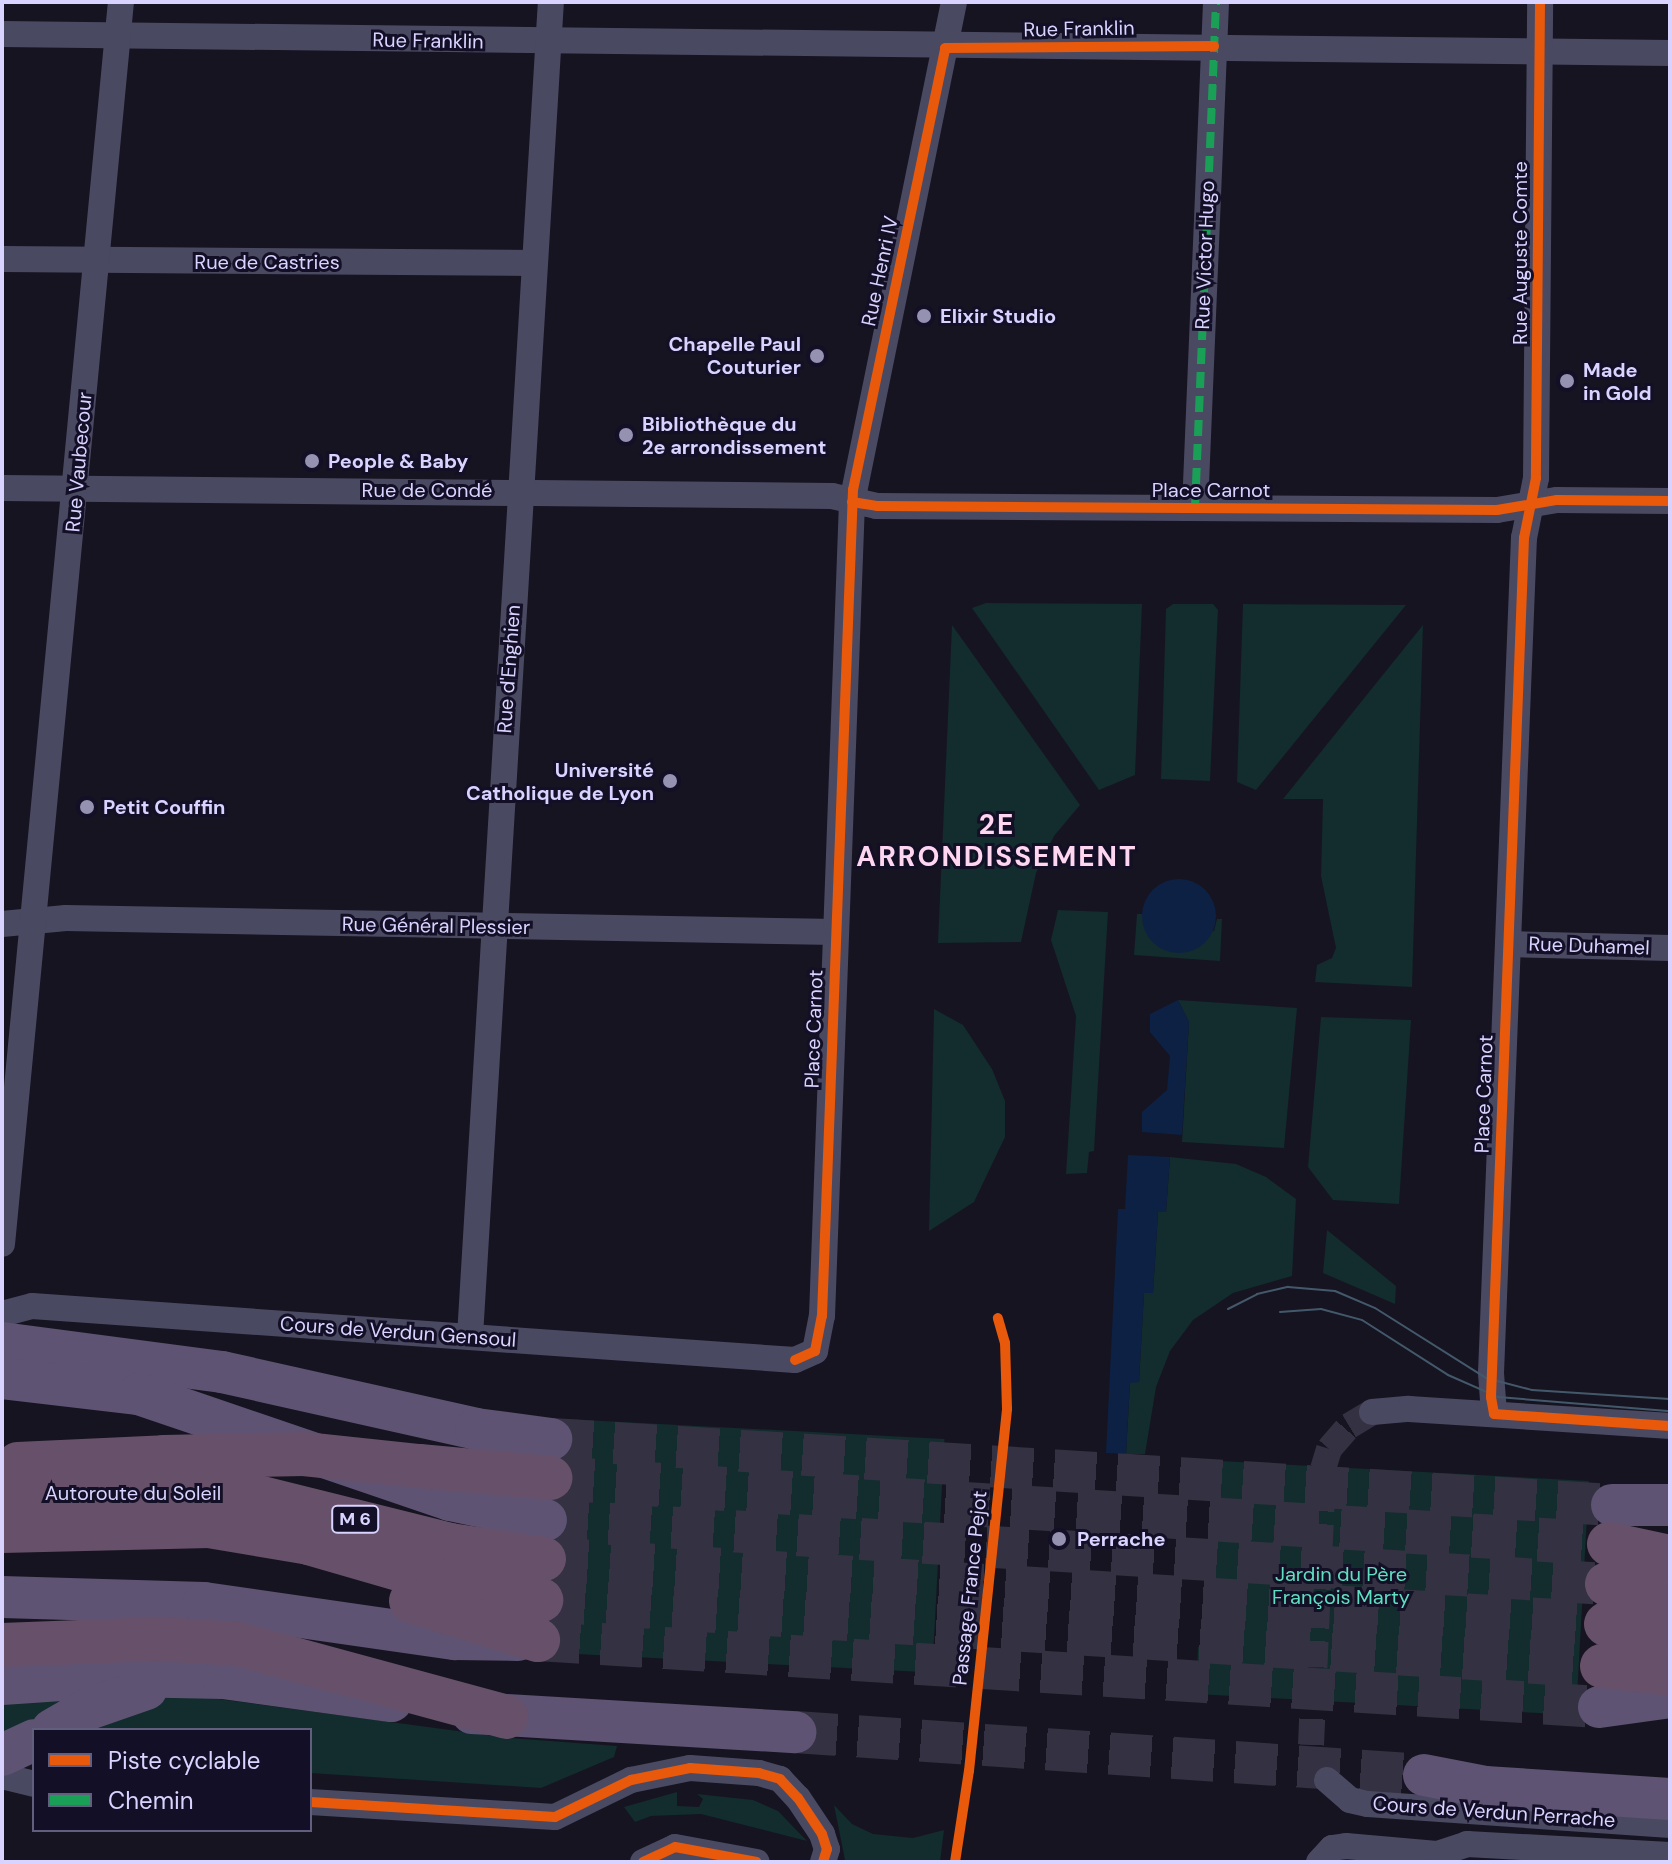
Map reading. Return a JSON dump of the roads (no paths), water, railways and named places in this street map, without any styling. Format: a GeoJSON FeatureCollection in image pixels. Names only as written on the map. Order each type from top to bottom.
{"type":"FeatureCollection","features":[{"type":"Feature","properties":{"kind":"highway"},"geometry":{"type":"LineString","coordinates":[[2,1465],[257,1453],[419,1466],[545,1539]]}},
{"type":"Feature","properties":{"kind":"highway","name":"Autoroute du Soleil"},"geometry":{"type":"LineString","coordinates":[[2,1494],[165,1507],[247,1531],[446,1616],[545,1539]]}},
{"type":"Feature","properties":{"kind":"highway","name":"Autoroute du Soleil"},"geometry":{"type":"LineString","coordinates":[[2,1531],[165,1507],[279,1500],[450,1545],[545,1539]]}},
{"type":"Feature","properties":{"kind":"highway"},"geometry":{"type":"LineString","coordinates":[[1606,1605],[1670,1539]]}},
{"type":"Feature","properties":{"kind":"highway"},"geometry":{"type":"LineString","coordinates":[[1606,1605],[1670,1557]]}},
{"type":"Feature","properties":{"kind":"highway"},"geometry":{"type":"LineString","coordinates":[[1606,1605],[1670,1601]]}},
{"type":"Feature","properties":{"kind":"highway"},"geometry":{"type":"LineString","coordinates":[[1606,1605],[1670,1632]]}},
{"type":"Feature","properties":{"kind":"highway"},"geometry":{"type":"LineString","coordinates":[[1606,1605],[1670,1674]]}},
{"type":"Feature","properties":{"kind":"highway"},"geometry":{"type":"LineString","coordinates":[[2,1645],[85,1641],[238,1644],[506,1717]]}},
{"type":"Feature","properties":{"kind":"main road"},"geometry":{"type":"LineString","coordinates":[[2,1343],[222,1372],[476,1429],[545,1539]]}},
{"type":"Feature","properties":{"kind":"main road"},"geometry":{"type":"LineString","coordinates":[[2,1378],[139,1394],[450,1500],[545,1539]]}},
{"type":"Feature","properties":{"kind":"main road"},"geometry":{"type":"LineString","coordinates":[[1606,1605],[1670,1505]]}},
{"type":"Feature","properties":{"kind":"main road"},"geometry":{"type":"LineString","coordinates":[[2,1597],[204,1603],[455,1639],[545,1539]]}},
{"type":"Feature","properties":{"kind":"main road"},"geometry":{"type":"LineString","coordinates":[[1606,1605],[1670,1586]]}},
{"type":"Feature","properties":{"kind":"main road"},"geometry":{"type":"LineString","coordinates":[[1606,1605],[1670,1697]]}},
{"type":"Feature","properties":{"kind":"main road"},"geometry":{"type":"LineString","coordinates":[[56,1728],[110,1700],[190,1677]]}},
{"type":"Feature","properties":{"kind":"main road"},"geometry":{"type":"LineString","coordinates":[[2,1684],[190,1677],[249,1680],[506,1717],[795,1732]]}},
{"type":"Feature","properties":{"kind":"main road"},"geometry":{"type":"LineString","coordinates":[[2,1755],[32,1741]]}},
{"type":"Feature","properties":{"kind":"main road"},"geometry":{"type":"LineString","coordinates":[[1430,1791],[1620,1780],[1670,1773]]}},
{"type":"Feature","properties":{"kind":"main road"},"geometry":{"type":"LineString","coordinates":[[1430,1791],[1485,1787],[1670,1799]]}},
{"type":"Feature","properties":{"kind":"street","name":"Rue Vaubecour"},"geometry":{"type":"LineString","coordinates":[[2,1244],[121,2]]}},
{"type":"Feature","properties":{"kind":"street","name":"Rue d'Enghien"},"geometry":{"type":"LineString","coordinates":[[470,1336],[532,263],[551,2]]}},
{"type":"Feature","properties":{"kind":"street","name":"Rue Henri IV"},"geometry":{"type":"LineString","coordinates":[[852,502],[954,2]]}},
{"type":"Feature","properties":{"kind":"street","name":"Rue Victor Hugo"},"geometry":{"type":"LineString","coordinates":[[1195,508],[1216,2]]}},
{"type":"Feature","properties":{"kind":"street","name":"Rue Auguste Comte"},"geometry":{"type":"LineString","coordinates":[[1531,504],[1536,478],[1540,2]]}},
{"type":"Feature","properties":{"kind":"street","name":"Rue Franklin"},"geometry":{"type":"LineString","coordinates":[[2,34],[945,48],[1214,46],[1670,53]]}},
{"type":"Feature","properties":{"kind":"street","name":"Rue de Castries"},"geometry":{"type":"LineString","coordinates":[[2,259],[532,263]]}},
{"type":"Feature","properties":{"kind":"street","name":"Rue de Condé"},"geometry":{"type":"LineString","coordinates":[[2,488],[520,490],[832,496],[852,502]]}},
{"type":"Feature","properties":{"kind":"street"},"geometry":{"type":"LineString","coordinates":[[1531,504],[1670,501]]}},
{"type":"Feature","properties":{"kind":"street","name":"Place Carnot"},"geometry":{"type":"LineString","coordinates":[[795,1360],[815,1351],[822,1316],[852,502],[877,506],[1497,510],[1531,504],[1523,553],[1491,1373],[1494,1414]]}},
{"type":"Feature","properties":{"kind":"street","name":"Rue Général Plessier"},"geometry":{"type":"LineString","coordinates":[[2,924],[35,921],[836,932]]}},
{"type":"Feature","properties":{"kind":"street","name":"Rue Duhamel"},"geometry":{"type":"LineString","coordinates":[[1508,944],[1670,948]]}},
{"type":"Feature","properties":{"kind":"street","name":"Cours de Verdun Gensoul"},"geometry":{"type":"LineString","coordinates":[[2,1314],[46,1306],[795,1360]]}},
{"type":"Feature","properties":{"kind":"street"},"geometry":{"type":"LineString","coordinates":[[1372,1412],[1494,1414],[1670,1426]]}},
{"type":"Feature","properties":{"kind":"street"},"geometry":{"type":"LineString","coordinates":[[312,1802],[555,1817],[631,1780],[690,1768],[759,1773],[780,1779],[798,1798],[822,1834],[827,1849],[823,1862]]}},
{"type":"Feature","properties":{"kind":"street"},"geometry":{"type":"LineString","coordinates":[[2,1776],[32,1784]]}},
{"type":"Feature","properties":{"kind":"street","name":"Cours de Verdun Perrache"},"geometry":{"type":"LineString","coordinates":[[1327,1780],[1350,1800],[1368,1804],[1430,1791],[1670,1825]]}},
{"type":"Feature","properties":{"kind":"street"},"geometry":{"type":"LineString","coordinates":[[1430,1791],[1445,1822],[1436,1858]]}},
{"type":"Feature","properties":{"kind":"street"},"geometry":{"type":"LineString","coordinates":[[1364,1848],[1353,1832],[1368,1804]]}},
{"type":"Feature","properties":{"kind":"street","name":"Cours de Verdun Perrache"},"geometry":{"type":"LineString","coordinates":[[1319,1862],[1332,1848],[1364,1848],[1436,1858],[1467,1844],[1670,1855]]}},
{"type":"Feature","properties":{"kind":"street"},"geometry":{"type":"LineString","coordinates":[[643,1862],[675,1847],[757,1862]]}},
{"type":"Feature","properties":{"kind":"water"},"geometry":{"type":"Polygon","coordinates":[[[1179,879],[1200,885],[1210,895],[1216,916],[1210,937],[1200,947],[1179,953],[1158,947],[1148,937],[1142,916],[1148,895],[1158,885],[1179,879]]]}},
{"type":"Feature","properties":{"kind":"water"},"geometry":{"type":"Polygon","coordinates":[[[1178,1000],[1189,1022],[1182,1135],[1142,1132],[1142,1112],[1167,1090],[1170,1056],[1150,1032],[1150,1014],[1178,1000]]]}},
{"type":"Feature","properties":{"kind":"water"},"geometry":{"type":"Polygon","coordinates":[[[1128,1155],[1170,1157],[1166,1212],[1158,1212],[1153,1293],[1144,1293],[1139,1382],[1130,1383],[1126,1454],[1106,1453],[1118,1209],[1125,1209],[1128,1155]]]}},
{"type":"Feature","properties":{"kind":"tunnel"},"geometry":{"type":"LineString","coordinates":[[1327,1780],[1311,1745],[1323,1469],[1329,1449],[1349,1426],[1372,1412]]}},
{"type":"Feature","properties":{"kind":"tunnel"},"geometry":{"type":"LineString","coordinates":[[551,1439],[1612,1505]]}},
{"type":"Feature","properties":{"kind":"tunnel"},"geometry":{"type":"LineString","coordinates":[[550,1478],[1609,1544]]}},
{"type":"Feature","properties":{"kind":"tunnel"},"geometry":{"type":"LineString","coordinates":[[546,1520],[1607,1584]]}},
{"type":"Feature","properties":{"kind":"tunnel"},"geometry":{"type":"LineString","coordinates":[[544,1559],[1606,1624]]}},
{"type":"Feature","properties":{"kind":"tunnel"},"geometry":{"type":"LineString","coordinates":[[541,1600],[1602,1666]]}},
{"type":"Feature","properties":{"kind":"tunnel"},"geometry":{"type":"LineString","coordinates":[[538,1640],[1599,1707]]}},
{"type":"Feature","properties":{"kind":"tunnel"},"geometry":{"type":"LineString","coordinates":[[795,1732],[1424,1775]]}},
{"type":"Feature","properties":{"kind":"tram line"},"geometry":{"type":"LineString","coordinates":[[1228,1309],[1257,1294],[1288,1287],[1335,1291],[1375,1308],[1486,1378],[1532,1390],[1670,1399]]}},
{"type":"Feature","properties":{"kind":"tram line"},"geometry":{"type":"LineString","coordinates":[[1280,1312],[1321,1309],[1362,1320],[1448,1375],[1498,1397],[1670,1411]]}},
{"type":"Feature","properties":{"kind":"place","name":"Elixir Studio"},"geometry":{"type":"Point","coordinates":[924,316]}},
{"type":"Feature","properties":{"kind":"place","name":"Chapelle Paul Couturier"},"geometry":{"type":"Point","coordinates":[817,356]}},
{"type":"Feature","properties":{"kind":"place","name":"Made in Gold"},"geometry":{"type":"Point","coordinates":[1567,381]}},
{"type":"Feature","properties":{"kind":"place","name":"Bibliothèque du 2e arrondissement"},"geometry":{"type":"Point","coordinates":[626,435]}},
{"type":"Feature","properties":{"kind":"place","name":"People & Baby"},"geometry":{"type":"Point","coordinates":[312,461]}},
{"type":"Feature","properties":{"kind":"place","name":"Université Catholique de Lyon"},"geometry":{"type":"Point","coordinates":[670,781]}},
{"type":"Feature","properties":{"kind":"place","name":"Petit Couffin"},"geometry":{"type":"Point","coordinates":[87,807]}},
{"type":"Feature","properties":{"kind":"place","name":"Perrache"},"geometry":{"type":"Point","coordinates":[1059,1539]}},
{"type":"Feature","properties":{"kind":"district","name":"2E ARRONDISSEMENT"},"geometry":{"type":"Point","coordinates":[997,841]}},
{"type":"Feature","properties":{"kind":"park label","name":"Jardin du Père François Marty"},"geometry":{"type":"Point","coordinates":[1341,1586]}}]}
